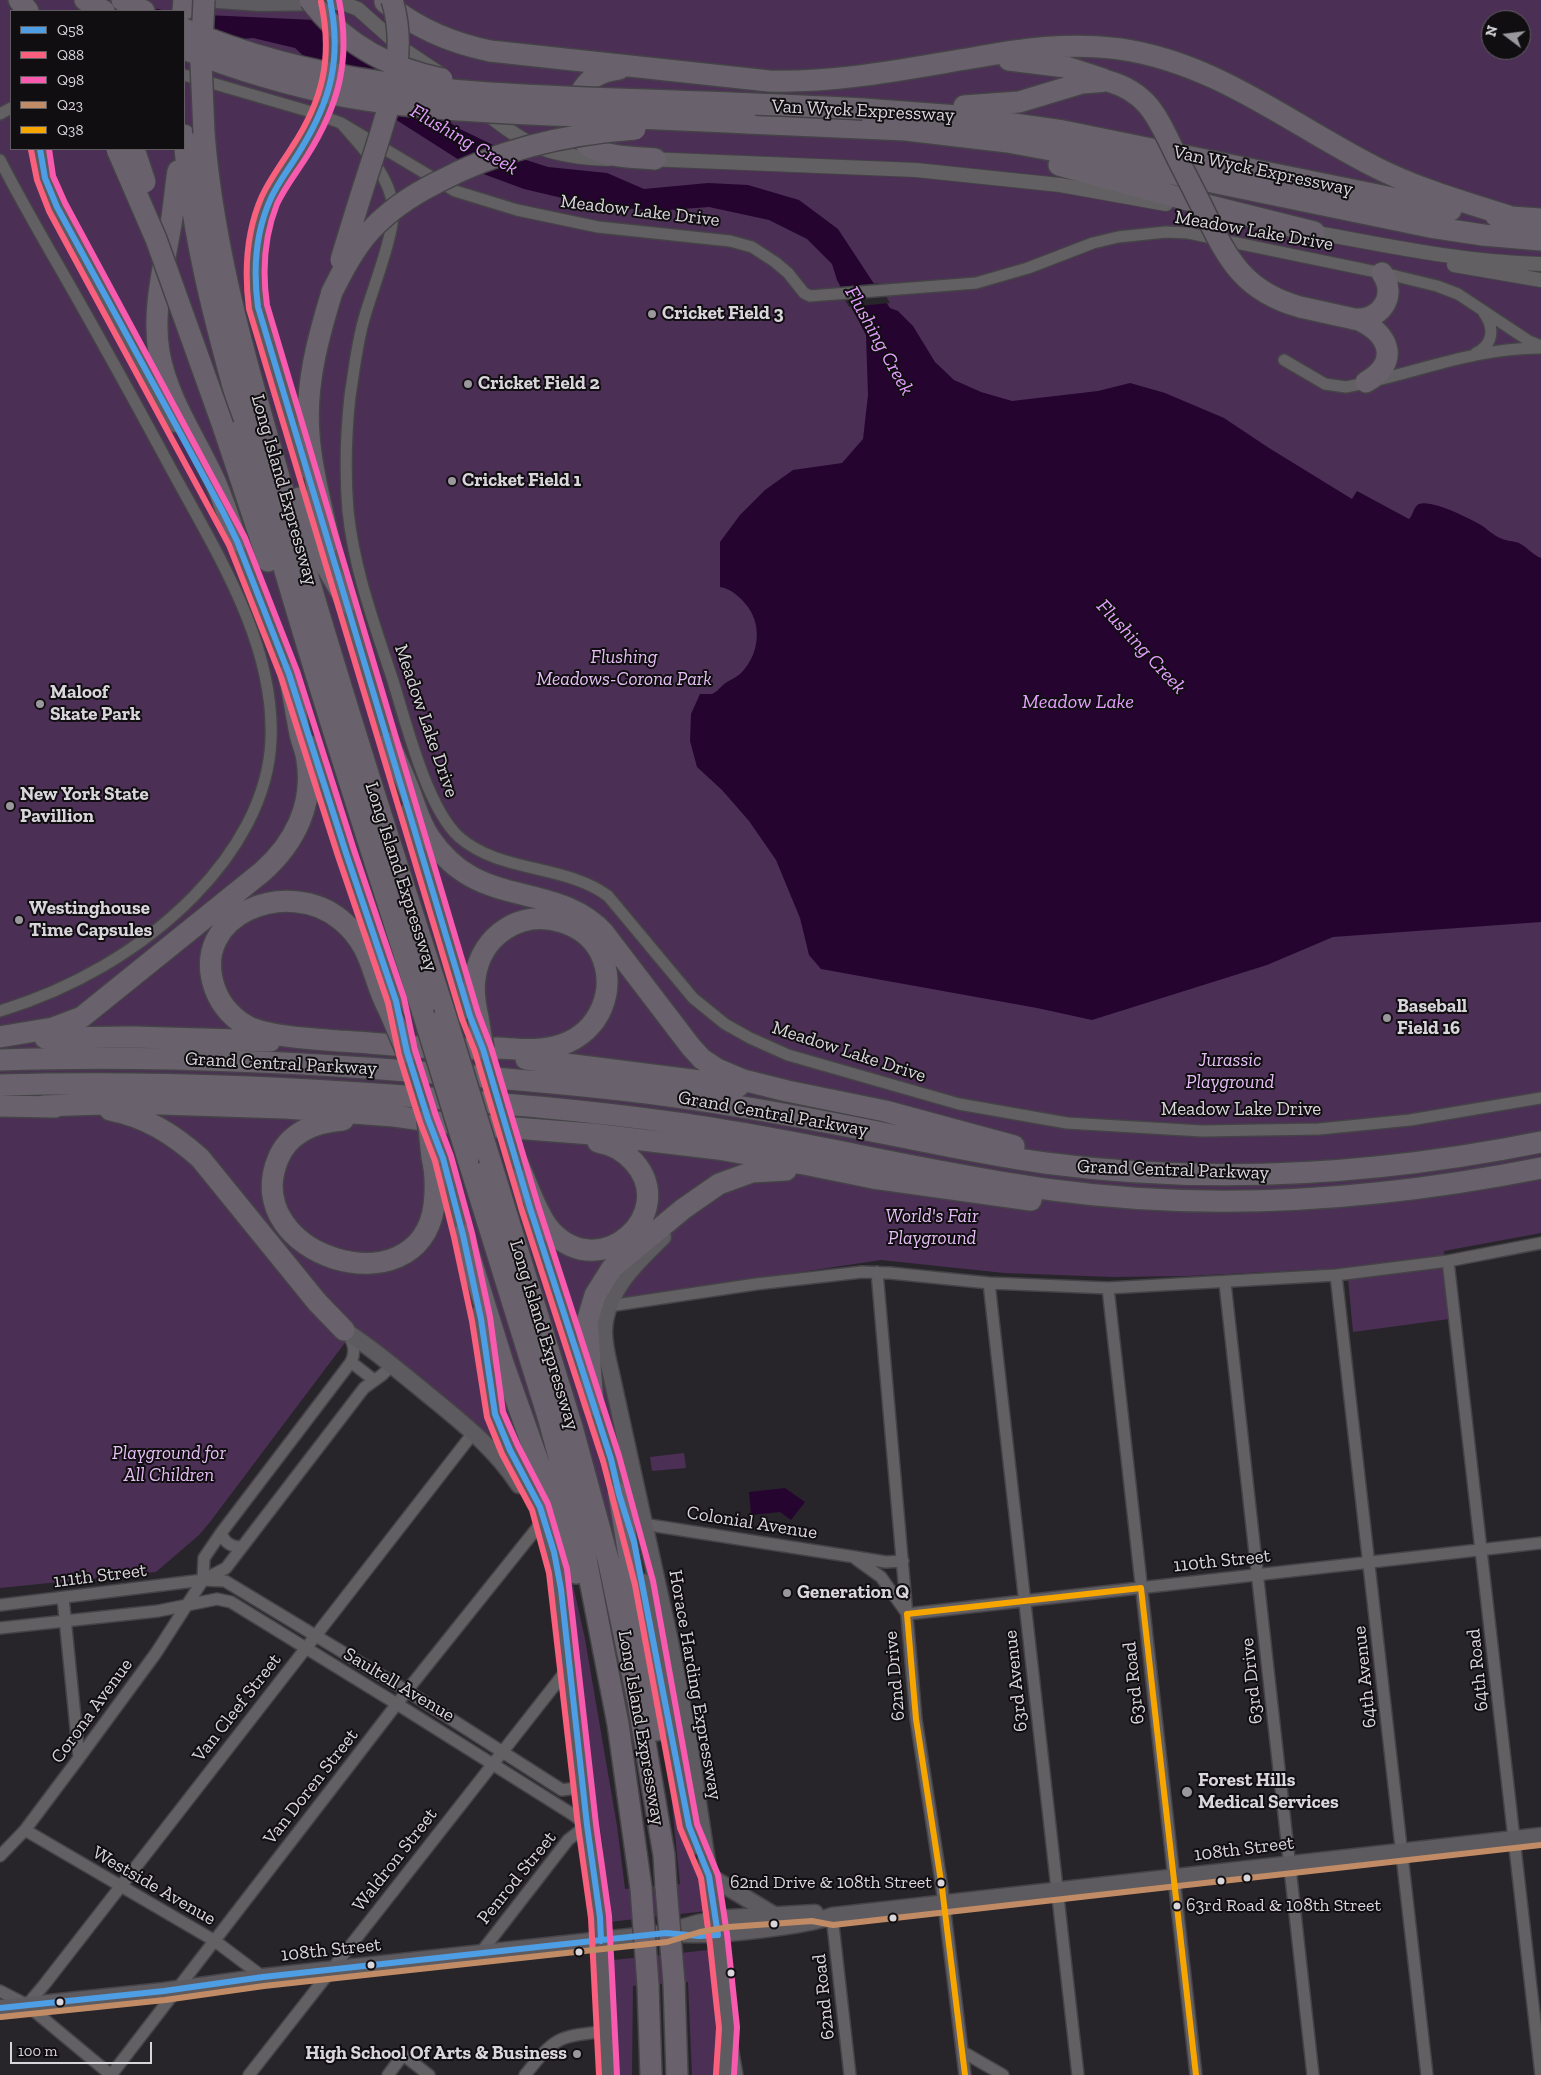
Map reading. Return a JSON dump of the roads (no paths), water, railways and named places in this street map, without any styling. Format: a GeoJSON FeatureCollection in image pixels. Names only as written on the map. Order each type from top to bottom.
{"type":"FeatureCollection","features":[{"type":"Feature","properties":{"kind":"highway"},"geometry":{"type":"LineString","coordinates":[[19,0],[27,10]]}},
{"type":"Feature","properties":{"kind":"highway"},"geometry":{"type":"LineString","coordinates":[[122,0],[142,10]]}},
{"type":"Feature","properties":{"kind":"highway","name":"Long Island Expressway"},"geometry":{"type":"LineString","coordinates":[[204,0],[201,62],[188,182],[196,234],[220,336],[290,590],[559,1453],[591,1579],[606,1656],[628,1792],[640,1888],[648,1985],[651,2075]]}},
{"type":"Feature","properties":{"kind":"highway"},"geometry":{"type":"LineString","coordinates":[[323,1],[330,23],[368,53],[390,64],[431,77],[531,95]]}},
{"type":"Feature","properties":{"kind":"highway"},"geometry":{"type":"LineString","coordinates":[[386,2],[429,30],[477,48],[504,54],[750,80],[804,81],[855,76],[1031,48],[1066,46],[1119,49],[1165,59],[1224,81],[1357,158],[1393,176],[1429,191],[1511,217]]}},
{"type":"Feature","properties":{"kind":"highway"},"geometry":{"type":"LineString","coordinates":[[329,542],[313,463],[308,417],[314,357],[394,89],[398,48],[396,19],[386,2]]}},
{"type":"Feature","properties":{"kind":"highway"},"geometry":{"type":"LineString","coordinates":[[80,3],[101,10]]}},
{"type":"Feature","properties":{"kind":"highway","name":"Van Wyck Expressway"},"geometry":{"type":"LineString","coordinates":[[185,29],[262,57],[342,77],[418,88],[863,118],[930,133],[1032,146],[1430,227],[1483,235],[1541,240]]}},
{"type":"Feature","properties":{"kind":"highway","name":"Van Wyck Expressway"},"geometry":{"type":"LineString","coordinates":[[185,49],[232,67],[291,84],[391,104],[474,111],[748,122],[958,116],[1062,131],[1398,200],[1460,211],[1541,220]]}},
{"type":"Feature","properties":{"kind":"highway"},"geometry":{"type":"LineString","coordinates":[[951,61],[1001,59],[1066,67],[1124,87],[1138,95],[1155,114],[1223,249],[1240,274],[1256,288],[1272,298],[1300,308],[1361,319],[1372,316],[1383,306],[1388,290],[1386,278],[1382,273]]}},
{"type":"Feature","properties":{"kind":"highway"},"geometry":{"type":"LineString","coordinates":[[652,70],[619,68],[602,72],[583,88],[578,96],[574,122],[579,136],[590,146],[611,154],[655,159]]}},
{"type":"Feature","properties":{"kind":"highway"},"geometry":{"type":"LineString","coordinates":[[863,118],[1006,104],[1082,84],[1108,81]]}},
{"type":"Feature","properties":{"kind":"highway"},"geometry":{"type":"LineString","coordinates":[[863,118],[1060,165],[1314,232]]}},
{"type":"Feature","properties":{"kind":"highway"},"geometry":{"type":"LineString","coordinates":[[332,292],[354,251],[380,221],[420,192],[478,162],[525,146],[568,136],[624,130],[748,122]]}},
{"type":"Feature","properties":{"kind":"highway","name":"Long Island Expressway"},"geometry":{"type":"LineString","coordinates":[[194,134],[222,261],[269,442],[374,793],[445,1014],[572,1427],[604,1546],[638,1701],[664,1855],[674,1983],[677,2075]]}},
{"type":"Feature","properties":{"kind":"highway"},"geometry":{"type":"LineString","coordinates":[[117,150],[145,212],[206,376]]}},
{"type":"Feature","properties":{"kind":"highway"},"geometry":{"type":"LineString","coordinates":[[134,150],[206,376],[303,662],[320,722],[353,790]]}},
{"type":"Feature","properties":{"kind":"highway"},"geometry":{"type":"LineString","coordinates":[[181,150],[174,209],[158,304],[159,353],[176,403],[214,478],[237,542]]}},
{"type":"Feature","properties":{"kind":"highway"},"geometry":{"type":"LineString","coordinates":[[1353,318],[1366,323],[1378,333],[1388,351],[1386,365],[1377,376],[1366,382]]}},
{"type":"Feature","properties":{"kind":"highway"},"geometry":{"type":"LineString","coordinates":[[239,328],[269,401],[309,528],[324,562],[347,602]]}},
{"type":"Feature","properties":{"kind":"highway"},"geometry":{"type":"LineString","coordinates":[[0,1038],[53,1028],[82,1016],[262,872],[288,845],[301,820],[308,774],[306,752],[300,735],[289,674]]}},
{"type":"Feature","properties":{"kind":"highway"},"geometry":{"type":"LineString","coordinates":[[390,743],[421,824],[430,838],[451,862],[480,881],[563,906],[586,917],[604,933],[686,1041],[702,1059],[734,1076],[787,1091],[912,1118],[1091,1168]]}},
{"type":"Feature","properties":{"kind":"highway"},"geometry":{"type":"LineString","coordinates":[[407,1052],[393,1011],[364,946],[351,929],[333,914],[313,904],[292,901],[269,902],[248,909],[226,926],[213,952],[212,972],[215,990],[231,1014],[254,1029],[318,1039],[459,1049],[540,1049],[562,1045],[586,1032],[597,1018],[604,1003],[606,978],[600,953],[585,934],[565,922],[533,918],[508,926],[488,944],[477,968],[474,996],[474,1016],[483,1049]]}},
{"type":"Feature","properties":{"kind":"highway"},"geometry":{"type":"LineString","coordinates":[[0,1038],[133,1037],[278,1042],[318,1039]]}},
{"type":"Feature","properties":{"kind":"highway"},"geometry":{"type":"LineString","coordinates":[[459,1049],[498,1056],[787,1091]]}},
{"type":"Feature","properties":{"kind":"highway","name":"Grand Central Parkway"},"geometry":{"type":"LineString","coordinates":[[0,1060],[124,1058],[262,1061],[577,1085],[750,1108],[1005,1157],[1091,1168],[1211,1175],[1332,1172],[1434,1161],[1541,1142]]}},
{"type":"Feature","properties":{"kind":"highway","name":"Grand Central Parkway"},"geometry":{"type":"LineString","coordinates":[[0,1085],[137,1083],[241,1086],[353,1092],[544,1107],[732,1131],[1020,1185],[1098,1195],[1193,1201],[1264,1201],[1360,1195],[1437,1186],[1541,1168]]}},
{"type":"Feature","properties":{"kind":"highway"},"geometry":{"type":"LineString","coordinates":[[0,1106],[131,1103],[236,1106],[394,1116],[592,1134],[718,1149],[966,1193],[1077,1205],[1193,1201]]}},
{"type":"Feature","properties":{"kind":"highway"},"geometry":{"type":"LineString","coordinates":[[43,1106],[120,1112],[151,1123],[177,1139],[214,1174],[317,1302],[344,1330]]}},
{"type":"Feature","properties":{"kind":"highway"},"geometry":{"type":"LineString","coordinates":[[343,1120],[392,1124],[433,1121],[437,1157],[435,1170],[436,1190],[430,1222],[415,1245],[400,1256],[383,1262],[346,1262],[319,1253],[301,1241],[287,1227],[274,1200],[273,1180],[278,1160],[293,1137],[309,1127],[325,1122],[343,1120]]}},
{"type":"Feature","properties":{"kind":"highway"},"geometry":{"type":"LineString","coordinates":[[518,1164],[543,1220],[559,1238],[575,1248],[593,1251],[618,1244],[634,1232],[644,1215],[647,1197],[644,1180],[636,1165],[625,1153],[603,1143],[521,1129]]}},
{"type":"Feature","properties":{"kind":"highway"},"geometry":{"type":"LineString","coordinates":[[593,1405],[587,1322],[591,1304],[612,1268],[628,1253],[683,1209],[720,1184],[742,1175],[771,1169],[873,1178]]}},
{"type":"Feature","properties":{"kind":"highway"},"geometry":{"type":"LineString","coordinates":[[464,1236],[503,1363],[561,1526],[581,1592],[606,1656]]}},
{"type":"Feature","properties":{"kind":"highway"},"geometry":{"type":"LineString","coordinates":[[619,1494],[658,1734],[664,1855]]}},
{"type":"Feature","properties":{"kind":"highway"},"geometry":{"type":"LineString","coordinates":[[647,2075],[651,2050]]}},
{"type":"Feature","properties":{"kind":"main road"},"geometry":{"type":"LineString","coordinates":[[218,0],[260,3],[323,1],[335,25],[334,68],[325,106],[314,129],[268,205],[259,231],[254,283],[262,320],[314,499],[329,542],[390,743],[406,804],[474,1016]]}},
{"type":"Feature","properties":{"kind":"main road"},"geometry":{"type":"LineString","coordinates":[[40,151],[45,178],[57,207],[237,542],[289,674],[393,1011]]}},
{"type":"Feature","properties":{"kind":"main road"},"geometry":{"type":"LineString","coordinates":[[483,1049],[530,1208],[611,1459],[619,1494],[634,1542],[644,1583],[689,1826],[709,1876],[774,1915]]}},
{"type":"Feature","properties":{"kind":"main road"},"geometry":{"type":"LineString","coordinates":[[407,1052],[433,1121]]}},
{"type":"Feature","properties":{"kind":"main road"},"geometry":{"type":"LineString","coordinates":[[437,1157],[464,1236],[481,1319],[495,1414],[507,1444],[540,1507],[558,1571],[587,1825],[600,1917],[608,2031],[608,2075]]}},
{"type":"Feature","properties":{"kind":"main road"},"geometry":{"type":"LineString","coordinates":[[608,1306],[618,1287],[644,1256],[680,1219],[720,1184]]}},
{"type":"Feature","properties":{"kind":"main road","name":"Horace Harding Expressway"},"geometry":{"type":"LineString","coordinates":[[608,1306],[604,1334],[606,1353],[682,1704],[718,1927],[728,2028],[725,2075]]}},
{"type":"Feature","properties":{"kind":"main road"},"geometry":{"type":"LineString","coordinates":[[344,1330],[392,1365],[474,1432],[516,1480],[550,1538]]}},
{"type":"Feature","properties":{"kind":"main road","name":"108th Street"},"geometry":{"type":"LineString","coordinates":[[0,2008],[666,1933],[698,1923],[718,1927],[814,1923],[832,1916],[1541,1836]]}},
{"type":"Feature","properties":{"kind":"main road","name":"108th Street"},"geometry":{"type":"LineString","coordinates":[[718,1927],[774,1915],[814,1912],[832,1916]]}},
{"type":"Feature","properties":{"kind":"street"},"geometry":{"type":"LineString","coordinates":[[323,1],[345,4],[358,10],[403,49],[444,76],[499,124],[534,146],[556,154],[584,158],[655,159],[916,170],[1023,181],[1117,194],[1405,250],[1483,260],[1541,264]]}},
{"type":"Feature","properties":{"kind":"street","name":"Meadow Lake Drive"},"geometry":{"type":"LineString","coordinates":[[185,75],[308,110],[341,123],[455,191],[526,212],[598,227],[730,241],[752,247],[775,262],[804,293],[810,296],[976,283],[1028,268],[1093,243],[1138,234],[1188,233],[1382,273],[1448,290],[1541,347]]}},
{"type":"Feature","properties":{"kind":"street","name":"Meadow Lake Drive"},"geometry":{"type":"LineString","coordinates":[[341,123],[379,167],[392,199],[394,211],[392,228],[363,322],[350,398],[347,458],[348,511],[362,583],[417,756],[444,820],[459,837],[488,855],[580,882],[600,890],[608,896],[692,998],[725,1024],[750,1038],[788,1055],[959,1104],[1067,1123],[1202,1131],[1320,1129],[1410,1120],[1541,1098]]}},
{"type":"Feature","properties":{"kind":"street"},"geometry":{"type":"LineString","coordinates":[[0,160],[116,366],[231,581],[259,658],[268,694],[271,729],[267,768],[254,809],[230,851],[199,891],[162,925],[115,959],[46,994],[0,1010]]}},
{"type":"Feature","properties":{"kind":"street"},"geometry":{"type":"LineString","coordinates":[[392,199],[429,175]]}},
{"type":"Feature","properties":{"kind":"street"},"geometry":{"type":"LineString","coordinates":[[1405,250],[1462,267],[1541,280]]}},
{"type":"Feature","properties":{"kind":"street"},"geometry":{"type":"LineString","coordinates":[[1472,355],[1485,347],[1491,337],[1491,325],[1480,310]]}},
{"type":"Feature","properties":{"kind":"street"},"geometry":{"type":"LineString","coordinates":[[1284,360],[1330,386],[1346,387],[1472,355],[1541,347]]}},
{"type":"Feature","properties":{"kind":"street"},"geometry":{"type":"LineString","coordinates":[[608,1306],[756,1284],[877,1272],[989,1283],[1108,1288],[1225,1283],[1336,1275],[1448,1261],[1541,1243]]}},
{"type":"Feature","properties":{"kind":"street","name":"64th Road"},"geometry":{"type":"LineString","coordinates":[[1448,1261],[1540,2075]]}},
{"type":"Feature","properties":{"kind":"street","name":"62nd Drive"},"geometry":{"type":"LineString","coordinates":[[877,1272],[916,1719],[944,1903],[965,2075]]}},
{"type":"Feature","properties":{"kind":"street","name":"64th Avenue"},"geometry":{"type":"LineString","coordinates":[[1336,1275],[1427,2075]]}},
{"type":"Feature","properties":{"kind":"street","name":"63rd Avenue"},"geometry":{"type":"LineString","coordinates":[[989,1283],[1078,2075]]}},
{"type":"Feature","properties":{"kind":"street","name":"63rd Drive"},"geometry":{"type":"LineString","coordinates":[[1225,1283],[1313,2075]]}},
{"type":"Feature","properties":{"kind":"street","name":"63rd Road"},"geometry":{"type":"LineString","coordinates":[[1108,1288],[1196,2075]]}},
{"type":"Feature","properties":{"kind":"street"},"geometry":{"type":"LineString","coordinates":[[344,1330],[354,1345],[355,1352],[351,1362],[374,1380]]}},
{"type":"Feature","properties":{"kind":"street","name":"Corona Avenue"},"geometry":{"type":"LineString","coordinates":[[203,1580],[204,1558],[351,1362]]}},
{"type":"Feature","properties":{"kind":"street","name":"Corona Avenue"},"geometry":{"type":"LineString","coordinates":[[0,1856],[25,1830],[79,1758],[156,1653],[203,1580],[226,1568],[364,1388],[392,1365]]}},
{"type":"Feature","properties":{"kind":"street","name":"Van Cleef Street"},"geometry":{"type":"LineString","coordinates":[[27,2005],[474,1432]]}},
{"type":"Feature","properties":{"kind":"street","name":"Van Doren Street"},"geometry":{"type":"LineString","coordinates":[[111,2075],[407,1690],[541,1522]]}},
{"type":"Feature","properties":{"kind":"street","name":"Colonial Avenue"},"geometry":{"type":"LineString","coordinates":[[643,1524],[855,1558],[903,1562]]}},
{"type":"Feature","properties":{"kind":"street"},"geometry":{"type":"LineString","coordinates":[[221,1533],[223,1539],[229,1545],[241,1548]]}},
{"type":"Feature","properties":{"kind":"street","name":"110th Street"},"geometry":{"type":"LineString","coordinates":[[906,1614],[1541,1543]]}},
{"type":"Feature","properties":{"kind":"street","name":"Colonial Avenue"},"geometry":{"type":"LineString","coordinates":[[855,1558],[881,1577],[906,1614]]}},
{"type":"Feature","properties":{"kind":"street","name":"Saultell Avenue"},"geometry":{"type":"LineString","coordinates":[[203,1580],[225,1581],[407,1690],[562,1790]]}},
{"type":"Feature","properties":{"kind":"street","name":"111th Street"},"geometry":{"type":"LineString","coordinates":[[0,1605],[203,1580]]}},
{"type":"Feature","properties":{"kind":"street"},"geometry":{"type":"LineString","coordinates":[[63,1598],[79,1758]]}},
{"type":"Feature","properties":{"kind":"street","name":"Saultell Avenue"},"geometry":{"type":"LineString","coordinates":[[186,1606],[217,1599],[231,1602],[492,1763],[587,1825]]}},
{"type":"Feature","properties":{"kind":"street"},"geometry":{"type":"LineString","coordinates":[[0,1628],[186,1606]]}},
{"type":"Feature","properties":{"kind":"street","name":"Waldron Street"},"geometry":{"type":"LineString","coordinates":[[249,2075],[492,1763],[570,1667]]}},
{"type":"Feature","properties":{"kind":"street"},"geometry":{"type":"LineString","coordinates":[[550,1800],[562,1790],[583,1787]]}},
{"type":"Feature","properties":{"kind":"street","name":"Penrod Street"},"geometry":{"type":"LineString","coordinates":[[478,1954],[568,1840],[587,1825]]}},
{"type":"Feature","properties":{"kind":"street","name":"Westside Avenue"},"geometry":{"type":"LineString","coordinates":[[25,1830],[215,1941],[263,1977]]}},
{"type":"Feature","properties":{"kind":"street","name":"62nd Road"},"geometry":{"type":"LineString","coordinates":[[832,1916],[850,2075]]}},
{"type":"Feature","properties":{"kind":"street"},"geometry":{"type":"LineString","coordinates":[[0,1991],[27,2005],[111,2075]]}},
{"type":"Feature","properties":{"kind":"street"},"geometry":{"type":"LineString","coordinates":[[728,2028],[737,2075]]}},
{"type":"Feature","properties":{"kind":"street"},"geometry":{"type":"LineString","coordinates":[[525,2075],[544,2051],[559,2039],[568,2036],[608,2031]]}},
{"type":"Feature","properties":{"kind":"street"},"geometry":{"type":"LineString","coordinates":[[963,2052],[1003,2075]]}},
{"type":"Feature","properties":{"kind":"street"},"geometry":{"type":"LineString","coordinates":[[388,2075],[403,2055],[429,2075]]}},
{"type":"Feature","properties":{"kind":"water","name":"Meadow Lake"},"geometry":{"type":"Polygon","coordinates":[[[185,14],[315,20],[356,50],[404,93],[460,129],[520,158],[548,167],[607,173],[644,189],[708,183],[748,185],[799,200],[838,229],[890,308],[898,311],[913,326],[935,362],[954,380],[981,392],[1012,401],[1098,391],[1130,383],[1165,393],[1224,418],[1352,499],[1357,491],[1409,519],[1419,504],[1432,504],[1468,518],[1500,538],[1519,543],[1541,558],[1541,922],[1333,937],[1267,965],[1092,1020],[1037,1008],[821,969],[809,955],[800,918],[776,860],[749,821],[722,790],[697,767],[690,741],[691,714],[700,694],[712,694],[740,674],[751,659],[756,642],[756,624],[748,607],[736,594],[720,587],[720,542],[740,515],[765,490],[793,470],[842,463],[863,439],[868,395],[866,335],[837,280],[832,264],[807,239],[769,220],[709,207],[656,211],[592,205],[524,189],[478,172],[321,72],[295,48],[253,38],[185,44],[185,14]]]}},
{"type":"Feature","properties":{"kind":"water"},"geometry":{"type":"Polygon","coordinates":[[[785,1488],[805,1502],[791,1520],[780,1512],[751,1515],[749,1492],[785,1488]]]}},
{"type":"Feature","properties":{"kind":"place","name":"Cricket Field 3"},"geometry":{"type":"Point","coordinates":[652,314]}},
{"type":"Feature","properties":{"kind":"place","name":"Cricket Field 2"},"geometry":{"type":"Point","coordinates":[468,384]}},
{"type":"Feature","properties":{"kind":"place","name":"Cricket Field 1"},"geometry":{"type":"Point","coordinates":[452,481]}},
{"type":"Feature","properties":{"kind":"place","name":"Maloof Skate Park"},"geometry":{"type":"Point","coordinates":[40,704]}},
{"type":"Feature","properties":{"kind":"place","name":"New York State Pavillion"},"geometry":{"type":"Point","coordinates":[10,806]}},
{"type":"Feature","properties":{"kind":"place","name":"Westinghouse Time Capsules"},"geometry":{"type":"Point","coordinates":[19,920]}},
{"type":"Feature","properties":{"kind":"place","name":"Baseball Field 16"},"geometry":{"type":"Point","coordinates":[1387,1018]}},
{"type":"Feature","properties":{"kind":"place","name":"Generation Q"},"geometry":{"type":"Point","coordinates":[787,1593]}},
{"type":"Feature","properties":{"kind":"place","name":"Forest Hills Medical Services"},"geometry":{"type":"Point","coordinates":[1187,1792]}},
{"type":"Feature","properties":{"kind":"place","name":"62nd Drive & 108th Street"},"geometry":{"type":"Point","coordinates":[941,1883]}},
{"type":"Feature","properties":{"kind":"place","name":"63rd Road & 108th Street"},"geometry":{"type":"Point","coordinates":[1177,1906]}},
{"type":"Feature","properties":{"kind":"place","name":"High School Of Arts & Business"},"geometry":{"type":"Point","coordinates":[577,2054]}},
{"type":"Feature","properties":{"kind":"water label","name":"Flushing Creek"},"geometry":{"type":"Point","coordinates":[464,140]}},
{"type":"Feature","properties":{"kind":"water label","name":"Flushing Creek"},"geometry":{"type":"Point","coordinates":[879,341]}},
{"type":"Feature","properties":{"kind":"water label","name":"Flushing Creek"},"geometry":{"type":"Point","coordinates":[1141,647]}},
{"type":"Feature","properties":{"kind":"park label","name":"Flushing Meadows-Corona Park"},"geometry":{"type":"Point","coordinates":[624,669]}},
{"type":"Feature","properties":{"kind":"park label","name":"Jurassic Playground"},"geometry":{"type":"Point","coordinates":[1230,1072]}},
{"type":"Feature","properties":{"kind":"park label","name":"World's Fair Playground"},"geometry":{"type":"Point","coordinates":[932,1228]}},
{"type":"Feature","properties":{"kind":"park label","name":"Playground for All Children"},"geometry":{"type":"Point","coordinates":[169,1465]}}]}
